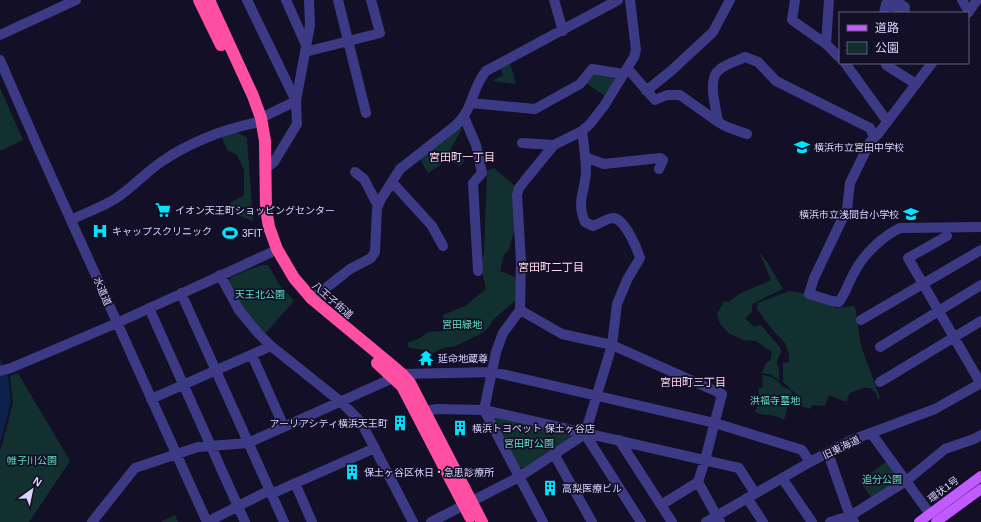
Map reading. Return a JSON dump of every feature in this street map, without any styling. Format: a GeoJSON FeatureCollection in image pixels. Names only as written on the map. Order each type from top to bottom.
{"type":"FeatureCollection","features":[{"type":"Feature","properties":{"kind":"highway","name":"八王子街道"},"geometry":{"type":"LineString","coordinates":[[209,1],[265,141],[266,209],[268,227],[274,242],[289,270],[302,289],[398,376],[402,386],[467,504],[482,522]]}},
{"type":"Feature","properties":{"kind":"highway","name":"八王子街道"},"geometry":{"type":"LineString","coordinates":[[258,121],[258,206],[263,235],[270,253],[282,274],[295,292],[307,304],[384,368],[410,383],[467,504],[472,522]]}},
{"type":"Feature","properties":{"kind":"main road","name":"環状1号"},"geometry":{"type":"LineString","coordinates":[[933,518],[981,476]]}},
{"type":"Feature","properties":{"kind":"main road","name":"環状1号"},"geometry":{"type":"LineString","coordinates":[[919,522],[933,518],[981,489]]}},
{"type":"Feature","properties":{"kind":"street"},"geometry":{"type":"LineString","coordinates":[[0,35],[76,0]]}},
{"type":"Feature","properties":{"kind":"street"},"geometry":{"type":"LineString","coordinates":[[247,0],[296,101]]}},
{"type":"Feature","properties":{"kind":"street"},"geometry":{"type":"LineString","coordinates":[[286,0],[306,49]]}},
{"type":"Feature","properties":{"kind":"street"},"geometry":{"type":"LineString","coordinates":[[265,169],[274,162],[297,124],[296,101],[310,25],[309,0]]}},
{"type":"Feature","properties":{"kind":"street"},"geometry":{"type":"LineString","coordinates":[[338,0],[366,113]]}},
{"type":"Feature","properties":{"kind":"street"},"geometry":{"type":"LineString","coordinates":[[306,49],[380,33],[371,0]]}},
{"type":"Feature","properties":{"kind":"street"},"geometry":{"type":"LineString","coordinates":[[554,0],[563,31]]}},
{"type":"Feature","properties":{"kind":"street"},"geometry":{"type":"LineString","coordinates":[[312,299],[350,269],[371,258],[375,252],[378,206],[392,182],[400,169],[455,126],[464,117],[480,78],[486,71],[563,31],[618,0]]}},
{"type":"Feature","properties":{"kind":"street"},"geometry":{"type":"LineString","coordinates":[[543,522],[484,410],[496,352],[504,333],[520,310],[521,262],[517,195],[519,188],[554,145],[582,131],[590,124],[604,106],[626,71],[634,57],[636,50],[630,0]]}},
{"type":"Feature","properties":{"kind":"street"},"geometry":{"type":"LineString","coordinates":[[646,91],[671,71],[713,32],[730,0]]}},
{"type":"Feature","properties":{"kind":"street"},"geometry":{"type":"LineString","coordinates":[[795,0],[792,20],[833,47],[839,56]]}},
{"type":"Feature","properties":{"kind":"street"},"geometry":{"type":"LineString","coordinates":[[829,0],[833,47]]}},
{"type":"Feature","properties":{"kind":"street"},"geometry":{"type":"LineString","coordinates":[[884,12],[886,4],[905,9],[905,7],[895,0]]}},
{"type":"Feature","properties":{"kind":"street"},"geometry":{"type":"LineString","coordinates":[[962,0],[968,12],[977,0]]}},
{"type":"Feature","properties":{"kind":"street"},"geometry":{"type":"LineString","coordinates":[[718,122],[712,78],[720,68],[745,57],[758,62],[776,81],[870,128],[874,137]]}},
{"type":"Feature","properties":{"kind":"street","name":"水道道"},"geometry":{"type":"LineString","coordinates":[[0,60],[207,522]]}},
{"type":"Feature","properties":{"kind":"street"},"geometry":{"type":"LineString","coordinates":[[846,64],[887,121]]}},
{"type":"Feature","properties":{"kind":"street"},"geometry":{"type":"LineString","coordinates":[[886,64],[916,84]]}},
{"type":"Feature","properties":{"kind":"street"},"geometry":{"type":"LineString","coordinates":[[931,64],[870,142],[850,183],[847,209],[814,278],[810,294],[839,302],[855,271],[868,253],[900,228],[981,227]]}},
{"type":"Feature","properties":{"kind":"street"},"geometry":{"type":"LineString","coordinates":[[471,103],[535,109],[580,84],[592,69],[626,71],[655,100],[667,95],[680,95],[718,122],[747,134]]}},
{"type":"Feature","properties":{"kind":"street"},"geometry":{"type":"LineString","coordinates":[[71,220],[115,199],[160,163],[184,148],[220,133],[258,121],[296,101]]}},
{"type":"Feature","properties":{"kind":"street"},"geometry":{"type":"LineString","coordinates":[[464,117],[476,145],[482,173],[465,191]]}},
{"type":"Feature","properties":{"kind":"street"},"geometry":{"type":"LineString","coordinates":[[431,522],[519,476],[585,434],[612,345],[617,304],[627,280],[640,258],[635,244],[618,220],[609,219],[593,226],[585,222],[580,200],[586,174],[582,131]]}},
{"type":"Feature","properties":{"kind":"street"},"geometry":{"type":"LineString","coordinates":[[522,143],[554,145]]}},
{"type":"Feature","properties":{"kind":"street"},"geometry":{"type":"LineString","coordinates":[[585,157],[604,164],[660,158],[663,160],[658,169]]}},
{"type":"Feature","properties":{"kind":"street"},"geometry":{"type":"LineString","coordinates":[[355,172],[364,179],[378,206]]}},
{"type":"Feature","properties":{"kind":"street"},"geometry":{"type":"LineString","coordinates":[[392,182],[432,226],[443,246]]}},
{"type":"Feature","properties":{"kind":"street"},"geometry":{"type":"LineString","coordinates":[[473,183],[478,271]]}},
{"type":"Feature","properties":{"kind":"street"},"geometry":{"type":"LineString","coordinates":[[947,236],[908,258],[981,383]]}},
{"type":"Feature","properties":{"kind":"street"},"geometry":{"type":"LineString","coordinates":[[861,320],[981,250]]}},
{"type":"Feature","properties":{"kind":"street"},"geometry":{"type":"LineString","coordinates":[[0,371],[11,368],[117,323],[270,253]]}},
{"type":"Feature","properties":{"kind":"street"},"geometry":{"type":"LineString","coordinates":[[220,275],[239,310],[257,332],[271,346],[341,402],[361,422],[413,522]]}},
{"type":"Feature","properties":{"kind":"street"},"geometry":{"type":"LineString","coordinates":[[880,347],[981,285]]}},
{"type":"Feature","properties":{"kind":"street"},"geometry":{"type":"LineString","coordinates":[[181,293],[284,522]]}},
{"type":"Feature","properties":{"kind":"street"},"geometry":{"type":"LineString","coordinates":[[149,308],[245,522]]}},
{"type":"Feature","properties":{"kind":"street"},"geometry":{"type":"LineString","coordinates":[[520,310],[562,334],[612,345],[722,394],[698,482],[661,505]]}},
{"type":"Feature","properties":{"kind":"street"},"geometry":{"type":"LineString","coordinates":[[880,382],[981,321]]}},
{"type":"Feature","properties":{"kind":"street"},"geometry":{"type":"LineString","coordinates":[[151,399],[271,346]]}},
{"type":"Feature","properties":{"kind":"street"},"geometry":{"type":"LineString","coordinates":[[252,355],[284,427]]}},
{"type":"Feature","properties":{"kind":"street"},"geometry":{"type":"LineString","coordinates":[[92,522],[134,468],[198,447],[248,443],[398,376],[492,372],[597,395],[715,424],[802,450],[810,462]]}},
{"type":"Feature","properties":{"kind":"street","name":"旧東海道"},"geometry":{"type":"LineString","coordinates":[[706,522],[718,519],[751,495],[852,440],[935,409],[981,383]]}},
{"type":"Feature","properties":{"kind":"street"},"geometry":{"type":"LineString","coordinates":[[424,411],[437,409],[484,410],[739,468],[763,522]]}},
{"type":"Feature","properties":{"kind":"street"},"geometry":{"type":"LineString","coordinates":[[871,433],[933,518]]}},
{"type":"Feature","properties":{"kind":"street"},"geometry":{"type":"LineString","coordinates":[[585,434],[641,522]]}},
{"type":"Feature","properties":{"kind":"street"},"geometry":{"type":"LineString","coordinates":[[830,522],[852,519],[906,481],[945,449],[981,435]]}},
{"type":"Feature","properties":{"kind":"street"},"geometry":{"type":"LineString","coordinates":[[619,440],[672,522]]}},
{"type":"Feature","properties":{"kind":"street"},"geometry":{"type":"LineString","coordinates":[[207,522],[238,506],[270,492],[295,484],[375,448]]}},
{"type":"Feature","properties":{"kind":"street"},"geometry":{"type":"LineString","coordinates":[[828,453],[852,519]]}},
{"type":"Feature","properties":{"kind":"street"},"geometry":{"type":"LineString","coordinates":[[554,454],[592,522]]}},
{"type":"Feature","properties":{"kind":"street"},"geometry":{"type":"LineString","coordinates":[[782,478],[812,522]]}},
{"type":"Feature","properties":{"kind":"street"},"geometry":{"type":"LineString","coordinates":[[698,482],[718,519]]}},
{"type":"Feature","properties":{"kind":"street"},"geometry":{"type":"LineString","coordinates":[[295,484],[312,522]]}},
{"type":"Feature","properties":{"kind":"green space"},"geometry":{"type":"Polygon","coordinates":[[[510,63],[516,84],[492,81],[503,75],[500,68],[510,63]]]}},
{"type":"Feature","properties":{"kind":"green space"},"geometry":{"type":"Polygon","coordinates":[[[594,73],[614,77],[615,80],[605,96],[586,83],[594,73]]]}},
{"type":"Feature","properties":{"kind":"green space"},"geometry":{"type":"Polygon","coordinates":[[[0,88],[23,140],[0,151],[0,88]]]}},
{"type":"Feature","properties":{"kind":"green space"},"geometry":{"type":"Polygon","coordinates":[[[458,127],[462,129],[450,150],[465,158],[461,166],[448,160],[428,173],[418,156],[458,127]]]}},
{"type":"Feature","properties":{"kind":"green space"},"geometry":{"type":"Polygon","coordinates":[[[237,132],[247,138],[253,221],[234,214],[230,203],[244,195],[244,170],[237,155],[227,150],[222,137],[237,132]]]}},
{"type":"Feature","properties":{"kind":"green space","name":"宮田緑地"},"geometry":{"type":"Polygon","coordinates":[[[494,168],[515,186],[515,228],[509,249],[504,255],[500,271],[517,278],[515,301],[494,319],[488,328],[482,333],[456,346],[443,348],[429,355],[426,350],[409,348],[407,343],[420,338],[428,332],[444,331],[443,315],[465,306],[486,289],[481,267],[484,251],[487,171],[494,168]]]}},
{"type":"Feature","properties":{"kind":"green space"},"geometry":{"type":"Polygon","coordinates":[[[759,252],[768,263],[783,289],[752,305],[752,312],[745,318],[754,327],[761,325],[780,347],[781,353],[777,361],[779,381],[772,375],[762,373],[766,363],[770,361],[772,352],[756,341],[743,340],[728,333],[719,322],[717,314],[724,301],[728,302],[739,294],[771,280],[759,252]]]}},
{"type":"Feature","properties":{"kind":"green space","name":"天王北公園"},"geometry":{"type":"Polygon","coordinates":[[[268,265],[279,284],[294,301],[265,334],[243,309],[229,281],[230,278],[247,270],[268,265]]]}},
{"type":"Feature","properties":{"kind":"green space"},"geometry":{"type":"Polygon","coordinates":[[[789,291],[818,298],[834,306],[835,308],[855,306],[861,346],[880,398],[878,399],[875,392],[870,388],[863,388],[850,393],[846,402],[829,395],[825,406],[812,405],[810,409],[793,403],[796,394],[783,382],[783,363],[789,362],[789,354],[785,343],[770,327],[757,309],[758,303],[789,291]]]}},
{"type":"Feature","properties":{"kind":"green space","name":"帷子川公園"},"geometry":{"type":"Polygon","coordinates":[[[18,373],[70,461],[29,522],[0,522],[0,452],[13,403],[10,376],[18,373]]]}},
{"type":"Feature","properties":{"kind":"green space","name":"洪福寺墓地"},"geometry":{"type":"Polygon","coordinates":[[[762,375],[772,377],[781,384],[781,386],[791,390],[793,395],[791,402],[789,402],[784,420],[777,416],[755,412],[759,399],[758,389],[763,387],[762,375]]]}},
{"type":"Feature","properties":{"kind":"green space","name":"宮田町公園"},"geometry":{"type":"Polygon","coordinates":[[[491,416],[580,434],[524,468],[519,467],[491,416]]]}},
{"type":"Feature","properties":{"kind":"green space","name":"追分公園"},"geometry":{"type":"Polygon","coordinates":[[[887,461],[902,481],[872,499],[860,481],[887,461]]]}},
{"type":"Feature","properties":{"kind":"green space"},"geometry":{"type":"Polygon","coordinates":[[[175,515],[178,522],[160,522],[175,515]]]}},
{"type":"Feature","properties":{"kind":"water"},"geometry":{"type":"Polygon","coordinates":[[[0,357],[8,377],[11,402],[0,444],[0,357]]]}},
{"type":"Feature","properties":{"kind":"place","name":"横浜市立宮田中学校"},"geometry":{"type":"Point","coordinates":[802,147]}},
{"type":"Feature","properties":{"kind":"place","name":"イオン天王町ショッピングセンター"},"geometry":{"type":"Point","coordinates":[163,210]}},
{"type":"Feature","properties":{"kind":"place","name":"横浜市立浅間台小学校"},"geometry":{"type":"Point","coordinates":[911,214]}},
{"type":"Feature","properties":{"kind":"place","name":"キャップスクリニック"},"geometry":{"type":"Point","coordinates":[100,231]}},
{"type":"Feature","properties":{"kind":"place","name":"3FIT"},"geometry":{"type":"Point","coordinates":[230,233]}},
{"type":"Feature","properties":{"kind":"place","name":"延命地蔵尊"},"geometry":{"type":"Point","coordinates":[426,358]}},
{"type":"Feature","properties":{"kind":"place","name":"アーリアシティ横浜天王町"},"geometry":{"type":"Point","coordinates":[400,423]}},
{"type":"Feature","properties":{"kind":"place","name":"横浜トヨペット 保土ヶ谷店"},"geometry":{"type":"Point","coordinates":[460,428]}},
{"type":"Feature","properties":{"kind":"place","name":"保土ヶ谷区休日・急患診療所"},"geometry":{"type":"Point","coordinates":[352,472]}},
{"type":"Feature","properties":{"kind":"place","name":"高梨医療ビル"},"geometry":{"type":"Point","coordinates":[550,488]}},
{"type":"Feature","properties":{"kind":"district","name":"宮田町一丁目"},"geometry":{"type":"Point","coordinates":[462,157]}},
{"type":"Feature","properties":{"kind":"district","name":"宮田町二丁目"},"geometry":{"type":"Point","coordinates":[551,267]}},
{"type":"Feature","properties":{"kind":"district","name":"宮田町三丁目"},"geometry":{"type":"Point","coordinates":[693,382]}}]}
